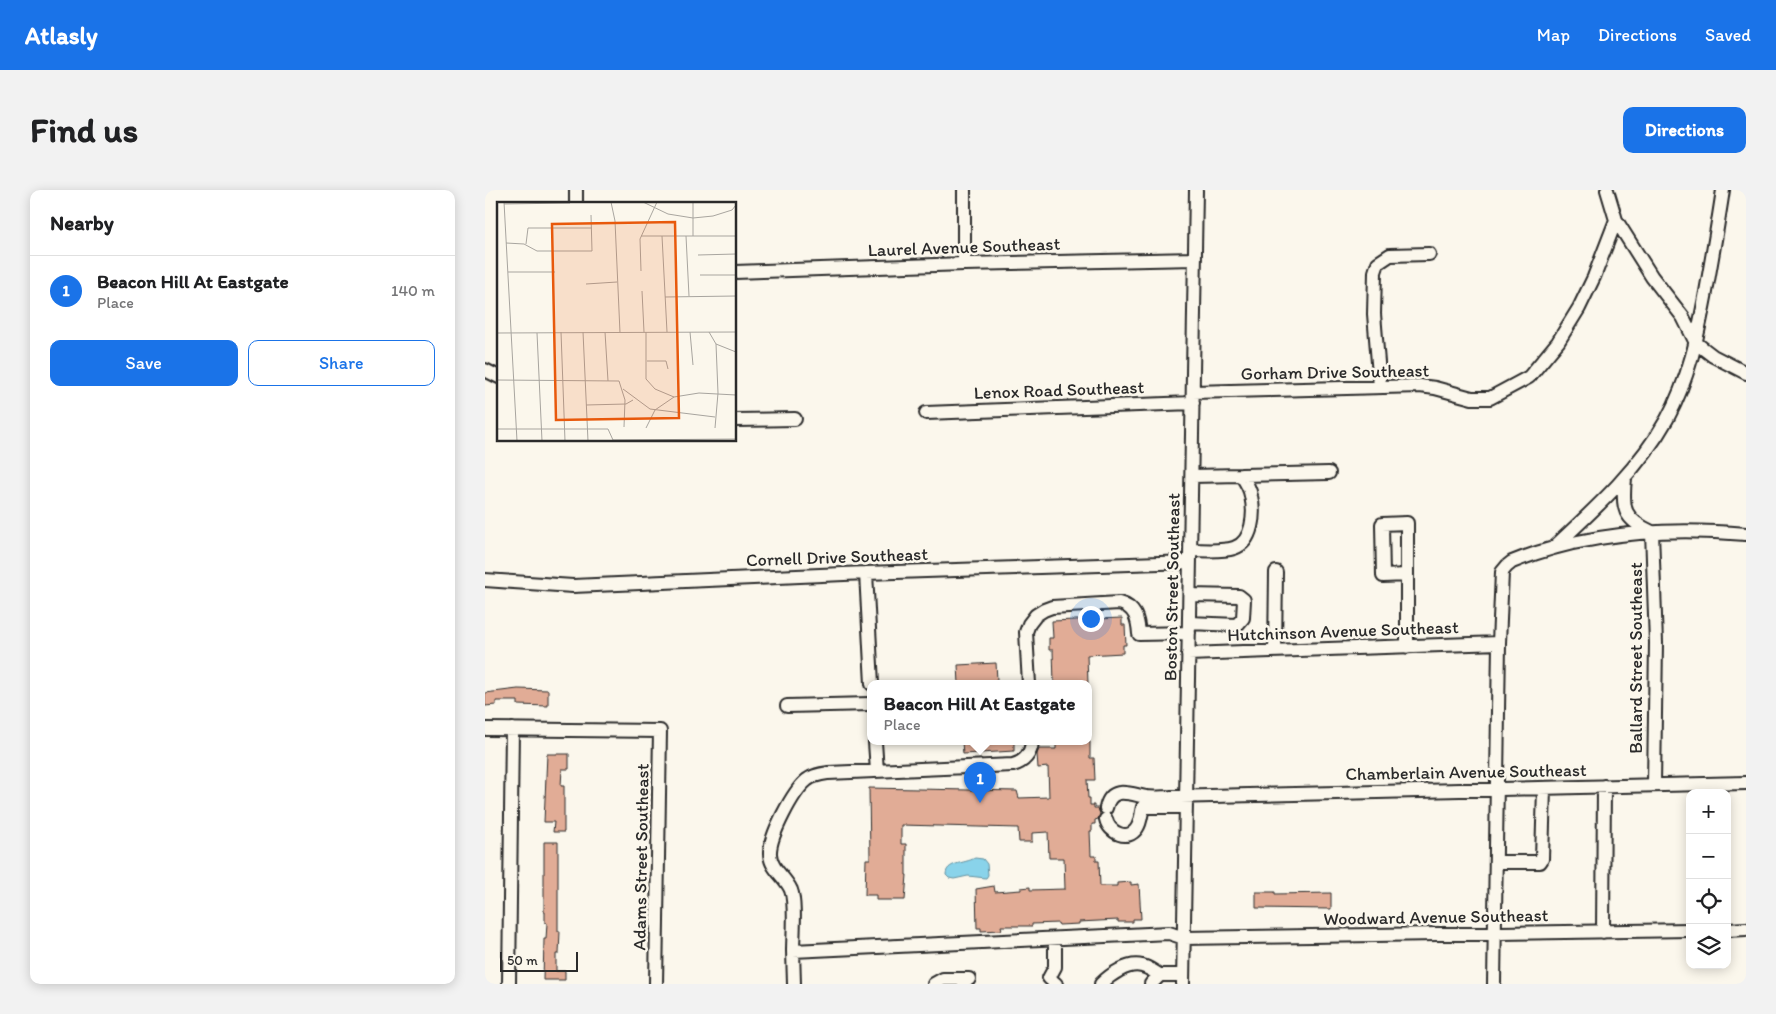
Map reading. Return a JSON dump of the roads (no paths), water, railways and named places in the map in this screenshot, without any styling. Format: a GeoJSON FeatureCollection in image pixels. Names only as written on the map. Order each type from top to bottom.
{"type":"FeatureCollection","features":[{"type":"Feature","properties":{"kind":"street"},"geometry":{"type":"LineString","coordinates":[[964,190],[964,264]]}},
{"type":"Feature","properties":{"kind":"street","name":"Boston Street Southeast"},"geometry":{"type":"LineString","coordinates":[[1183,980],[1196,190]]}},
{"type":"Feature","properties":{"kind":"street"},"geometry":{"type":"LineString","coordinates":[[1607,190],[1616,220],[1652,277],[1683,317],[1697,343],[1713,356],[1746,373]]}},
{"type":"Feature","properties":{"kind":"street"},"geometry":{"type":"LineString","coordinates":[[1554,547],[1625,478],[1668,419],[1681,392],[1697,343],[1723,190]]}},
{"type":"Feature","properties":{"kind":"street","name":"Gorham Drive Southeast"},"geometry":{"type":"LineString","coordinates":[[1193,397],[1420,386],[1473,398],[1490,398],[1529,377],[1558,342],[1579,308],[1616,220]]}},
{"type":"Feature","properties":{"kind":"street"},"geometry":{"type":"LineString","coordinates":[[1380,387],[1375,314],[1375,272],[1378,263],[1390,255],[1429,254]]}},
{"type":"Feature","properties":{"kind":"street","name":"Laurel Avenue Southeast"},"geometry":{"type":"LineString","coordinates":[[736,272],[964,264],[1195,259]]}},
{"type":"Feature","properties":{"kind":"street"},"geometry":{"type":"LineString","coordinates":[[485,370],[497,376]]}},
{"type":"Feature","properties":{"kind":"street","name":"Lenox Road Southeast"},"geometry":{"type":"LineString","coordinates":[[926,413],[1193,397]]}},
{"type":"Feature","properties":{"kind":"street"},"geometry":{"type":"LineString","coordinates":[[736,420],[795,419]]}},
{"type":"Feature","properties":{"kind":"street"},"geometry":{"type":"LineString","coordinates":[[1192,476],[1329,473]]}},
{"type":"Feature","properties":{"kind":"street","name":"Cornell Drive Southeast"},"geometry":{"type":"LineString","coordinates":[[485,580],[573,586],[1190,556],[1234,548],[1246,538],[1251,527],[1252,498],[1248,486],[1241,475]]}},
{"type":"Feature","properties":{"kind":"street"},"geometry":{"type":"LineString","coordinates":[[1625,478],[1624,503],[1629,517],[1639,526],[1652,532]]}},
{"type":"Feature","properties":{"kind":"street"},"geometry":{"type":"LineString","coordinates":[[1495,984],[1499,644],[1502,572],[1512,562],[1554,547],[1626,534],[1697,530],[1746,534]]}},
{"type":"Feature","properties":{"kind":"street","name":"Ballard Street Southeast"},"geometry":{"type":"LineString","coordinates":[[1652,532],[1656,643],[1654,785]]}},
{"type":"Feature","properties":{"kind":"street"},"geometry":{"type":"LineString","coordinates":[[1275,651],[1276,572]]}},
{"type":"Feature","properties":{"kind":"street"},"geometry":{"type":"LineString","coordinates":[[867,573],[871,680]]}},
{"type":"Feature","properties":{"kind":"street"},"geometry":{"type":"LineString","coordinates":[[1407,576],[1407,646]]}},
{"type":"Feature","properties":{"kind":"street"},"geometry":{"type":"LineString","coordinates":[[1029,680],[1027,629],[1036,615],[1048,608],[1119,603],[1129,607],[1135,614],[1139,634],[1237,625],[1243,618],[1244,600],[1239,596],[1189,595]]}},
{"type":"Feature","properties":{"kind":"street","name":"Hutchinson Avenue Southeast"},"geometry":{"type":"LineString","coordinates":[[1188,654],[1499,644]]}},
{"type":"Feature","properties":{"kind":"street"},"geometry":{"type":"LineString","coordinates":[[787,706],[867,704]]}},
{"type":"Feature","properties":{"kind":"street"},"geometry":{"type":"LineString","coordinates":[[485,729],[512,729],[509,984]]}},
{"type":"Feature","properties":{"kind":"street","name":"Adams Street Southeast"},"geometry":{"type":"LineString","coordinates":[[512,729],[660,731],[656,984]]}},
{"type":"Feature","properties":{"kind":"street"},"geometry":{"type":"LineString","coordinates":[[875,745],[877,771]]}},
{"type":"Feature","properties":{"kind":"street"},"geometry":{"type":"LineString","coordinates":[[794,978],[793,898],[788,885],[773,865],[770,854],[773,836],[796,791],[810,778],[823,773],[1013,765],[1025,759],[1031,751],[1032,745]]}},
{"type":"Feature","properties":{"kind":"street","name":"Chamberlain Avenue Southeast"},"geometry":{"type":"LineString","coordinates":[[1186,802],[1498,789],[1746,783]]}},
{"type":"Feature","properties":{"kind":"street"},"geometry":{"type":"LineString","coordinates":[[1603,932],[1604,786]]}},
{"type":"Feature","properties":{"kind":"street"},"geometry":{"type":"LineString","coordinates":[[1497,862],[1540,862],[1542,859],[1543,788]]}},
{"type":"Feature","properties":{"kind":"street"},"geometry":{"type":"LineString","coordinates":[[1137,794],[1143,807],[1137,827],[1128,834],[1114,832],[1109,827],[1106,813],[1108,800],[1114,795],[1123,793],[1137,794],[1186,802]]}},
{"type":"Feature","properties":{"kind":"street"},"geometry":{"type":"LineString","coordinates":[[1143,807],[1186,802]]}},
{"type":"Feature","properties":{"kind":"street","name":"Woodward Avenue Southeast"},"geometry":{"type":"LineString","coordinates":[[793,951],[1055,940],[1169,933],[1184,938],[1686,930]]}},
{"type":"Feature","properties":{"kind":"street"},"geometry":{"type":"LineString","coordinates":[[1731,930],[1746,930]]}},
{"type":"Feature","properties":{"kind":"street"},"geometry":{"type":"LineString","coordinates":[[1055,940],[1055,963],[1049,978],[1055,984]]}},
{"type":"Feature","properties":{"kind":"street"},"geometry":{"type":"LineString","coordinates":[[1101,984],[1115,973],[1136,965],[1144,966],[1156,980],[1183,980]]}},
{"type":"Feature","properties":{"kind":"street"},"geometry":{"type":"LineString","coordinates":[[934,984],[940,980],[969,979]]}},
{"type":"Feature","properties":{"kind":"water"},"geometry":{"type":"Polygon","coordinates":[[[975,858],[983,859],[987,864],[988,875],[986,878],[968,876],[954,879],[946,875],[952,865],[975,858]]]}},
{"type":"Feature","properties":{"kind":"place","name":"Beacon Hill At Eastgate"},"geometry":{"type":"Point","coordinates":[980,803]}}]}
